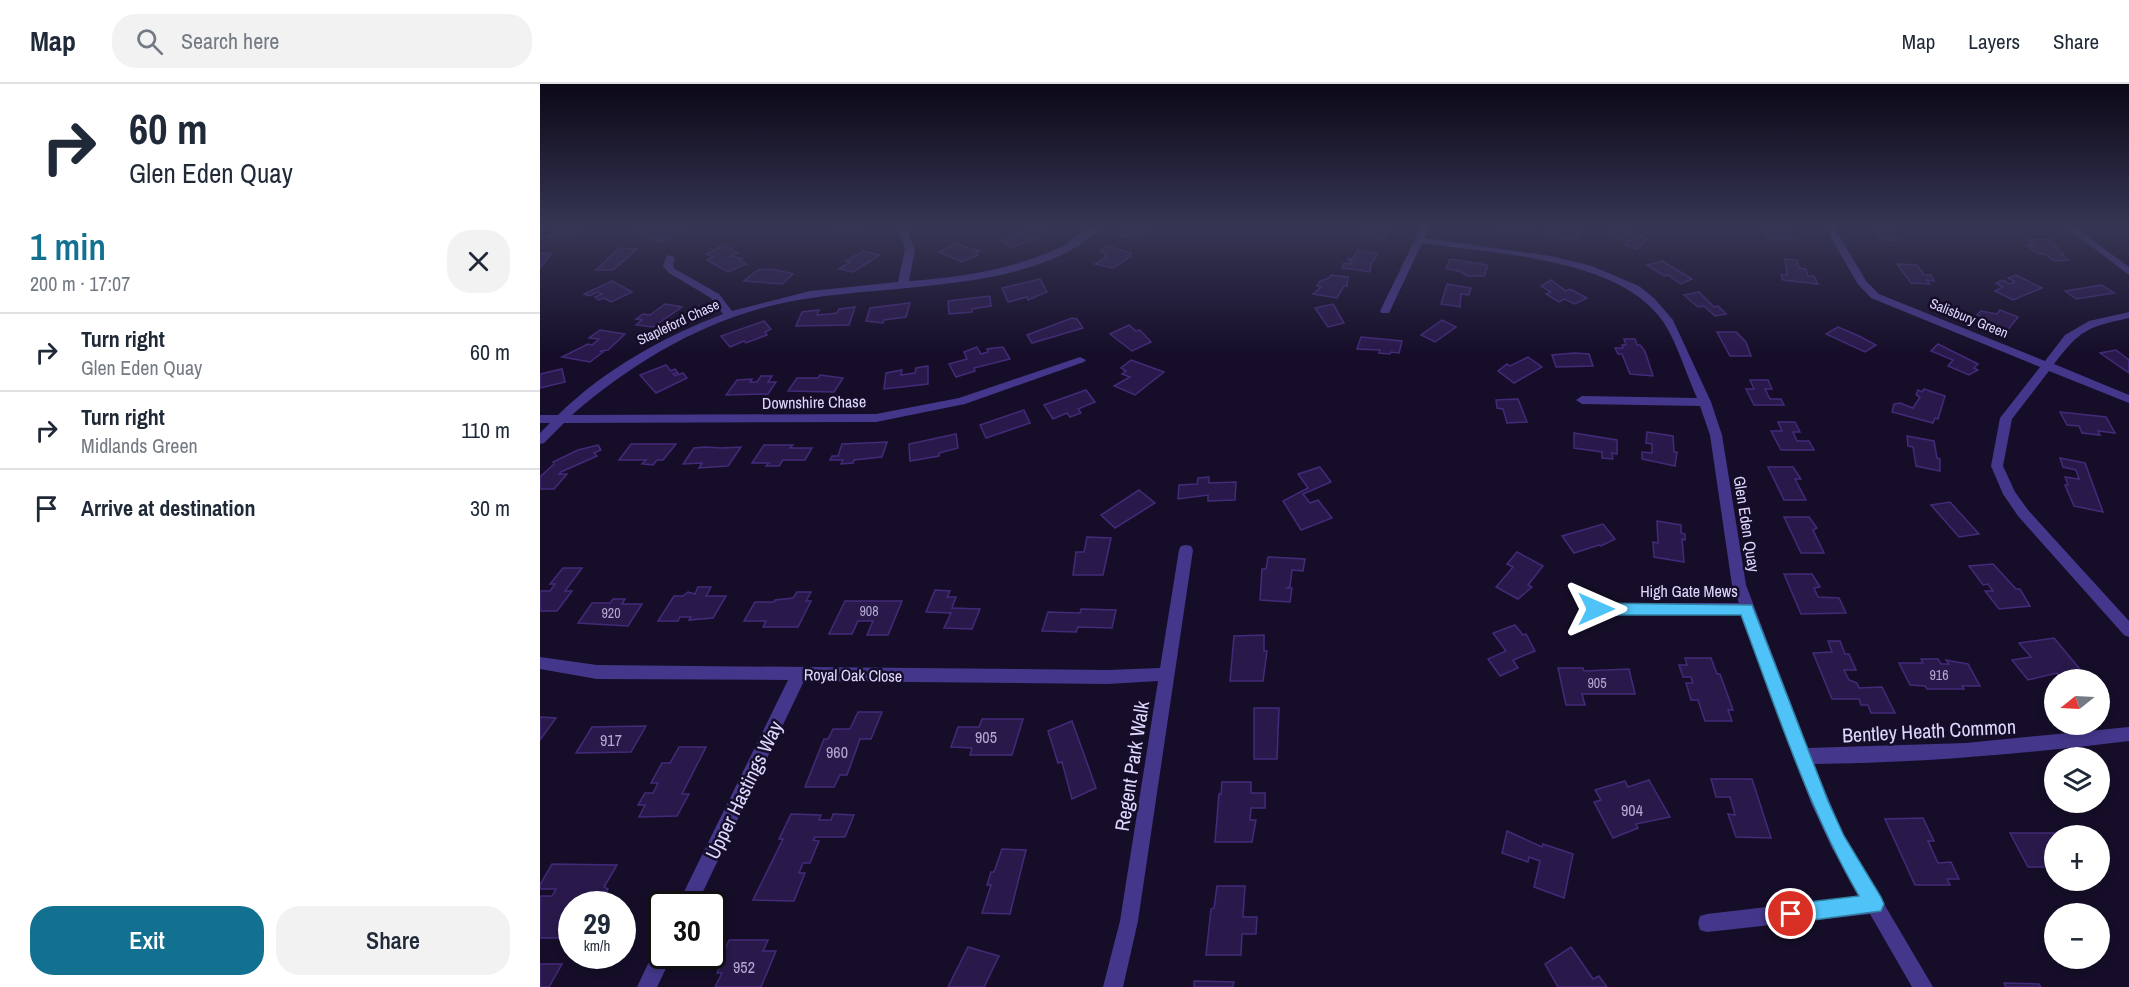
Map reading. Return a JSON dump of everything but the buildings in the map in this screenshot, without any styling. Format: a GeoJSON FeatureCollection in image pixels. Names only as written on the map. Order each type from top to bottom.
{"type":"FeatureCollection","features":[{"type":"Feature","properties":{"kind":"street"},"geometry":{"type":"LineString","coordinates":[[671,269],[715,296],[729,314]]}},
{"type":"Feature","properties":{"kind":"street"},"geometry":{"type":"LineString","coordinates":[[903,284],[908,269]]}},
{"type":"Feature","properties":{"kind":"street","name":"Stapleford Chase"},"geometry":{"type":"LineString","coordinates":[[540,440],[559,419],[598,384],[634,359],[688,331],[729,314],[810,294],[972,277],[1006,269]]}},
{"type":"Feature","properties":{"kind":"street"},"geometry":{"type":"LineString","coordinates":[[1384,311],[1404,269]]}},
{"type":"Feature","properties":{"kind":"street","name":"Glen Eden Quay"},"geometry":{"type":"LineString","coordinates":[[1590,269],[1623,281],[1650,300],[1669,322],[1705,402],[1716,435],[1732,551],[1747,609],[1803,756],[1838,842],[1923,987]]}},
{"type":"Feature","properties":{"kind":"street","name":"Salisbury Green"},"geometry":{"type":"LineString","coordinates":[[1854,269],[1862,284],[1875,296],[2129,399]]}},
{"type":"Feature","properties":{"kind":"street"},"geometry":{"type":"LineString","coordinates":[[2129,315],[2092,323],[2069,337],[2006,418],[1997,466],[2009,494],[2023,513],[2129,631]]}},
{"type":"Feature","properties":{"kind":"street","name":"Downshire Chase"},"geometry":{"type":"LineString","coordinates":[[540,419],[876,418],[961,401],[1080,360]]}},
{"type":"Feature","properties":{"kind":"street"},"geometry":{"type":"LineString","coordinates":[[1582,400],[1705,402]]}},
{"type":"Feature","properties":{"kind":"street","name":"Regent Park Walk"},"geometry":{"type":"LineString","coordinates":[[1113,987],[1129,921],[1186,550]]}},
{"type":"Feature","properties":{"kind":"street","name":"High Gate Mews"},"geometry":{"type":"LineString","coordinates":[[1596,609],[1747,609]]}},
{"type":"Feature","properties":{"kind":"street","name":"Royal Oak Close"},"geometry":{"type":"LineString","coordinates":[[540,663],[597,672],[1108,677],[1167,674]]}},
{"type":"Feature","properties":{"kind":"street","name":"Upper Hastings Way"},"geometry":{"type":"LineString","coordinates":[[693,891],[799,674]]}},
{"type":"Feature","properties":{"kind":"street","name":"Bentley Heath Common"},"geometry":{"type":"LineString","coordinates":[[1803,756],[1921,755],[2002,750],[2129,734]]}},
{"type":"Feature","properties":{"kind":"street"},"geometry":{"type":"LineString","coordinates":[[1707,923],[1874,904]]}},
{"type":"Feature","properties":{"kind":"street"},"geometry":{"type":"LineString","coordinates":[[647,987],[656,969]]}},
{"type":"Feature","properties":{"kind":"route"},"geometry":{"type":"LineString","coordinates":[[1596,609],[1747,609],[1820,803],[1838,842],[1874,904],[1791,914]]}}]}
